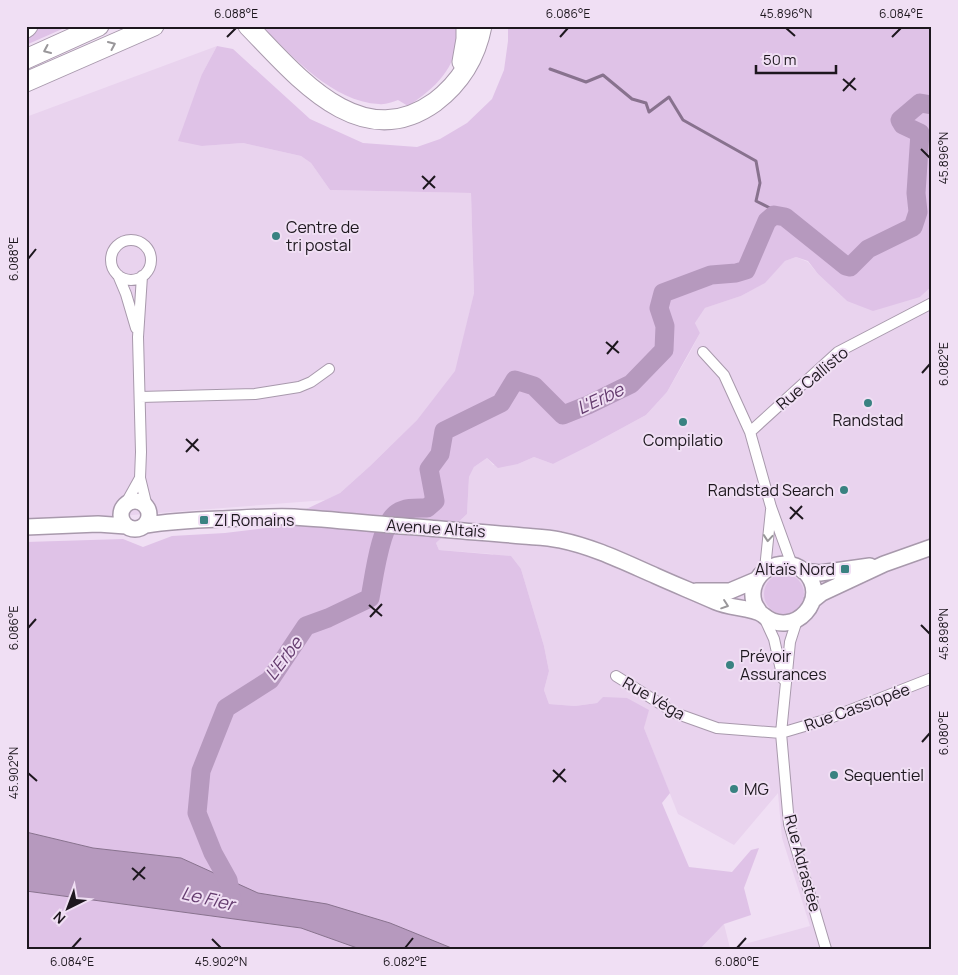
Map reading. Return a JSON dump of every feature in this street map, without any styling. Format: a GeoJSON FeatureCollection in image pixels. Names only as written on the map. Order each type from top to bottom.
{"type":"FeatureCollection","features":[{"type":"Feature","properties":{"kind":"highway"},"geometry":{"type":"LineString","coordinates":[[26,59],[99,26]]}},
{"type":"Feature","properties":{"kind":"highway"},"geometry":{"type":"LineString","coordinates":[[26,82],[154,26]]}},
{"type":"Feature","properties":{"kind":"highway"},"geometry":{"type":"LineString","coordinates":[[248,26],[301,80],[331,104],[352,114],[367,118],[383,119],[407,116],[431,104],[448,90],[468,67],[482,26]]}},
{"type":"Feature","properties":{"kind":"highway"},"geometry":{"type":"LineString","coordinates":[[448,90],[462,63],[466,26]]}},
{"type":"Feature","properties":{"kind":"street"},"geometry":{"type":"LineString","coordinates":[[118,274],[129,280],[142,276],[150,267],[150,255],[144,245],[133,240],[122,242],[112,253],[112,264],[126,294],[138,336]]}},
{"type":"Feature","properties":{"kind":"street"},"geometry":{"type":"LineString","coordinates":[[124,514],[136,530],[142,528],[147,514],[140,478],[142,452],[138,336],[142,276]]}},
{"type":"Feature","properties":{"kind":"street","name":"Rue Callisto"},"geometry":{"type":"LineString","coordinates":[[750,432],[838,352],[932,302]]}},
{"type":"Feature","properties":{"kind":"street"},"geometry":{"type":"LineString","coordinates":[[703,352],[724,375],[750,432],[771,507],[798,568],[810,580],[813,590],[812,601],[807,612],[797,620],[783,624],[769,620],[754,603],[753,591],[760,574],[771,507]]}},
{"type":"Feature","properties":{"kind":"street"},"geometry":{"type":"LineString","coordinates":[[140,397],[255,394],[298,387],[311,382],[329,369]]}},
{"type":"Feature","properties":{"kind":"street"},"geometry":{"type":"LineString","coordinates":[[124,514],[140,478]]}},
{"type":"Feature","properties":{"kind":"street"},"geometry":{"type":"LineString","coordinates":[[26,527],[98,524],[124,514],[131,502],[137,501],[147,514]]}},
{"type":"Feature","properties":{"kind":"street","name":"Avenue Altaïs"},"geometry":{"type":"LineString","coordinates":[[147,514],[171,521],[291,517],[559,540],[601,552],[720,604],[762,614]]}},
{"type":"Feature","properties":{"kind":"street"},"geometry":{"type":"LineString","coordinates":[[812,601],[822,593],[884,564],[932,547]]}},
{"type":"Feature","properties":{"kind":"street"},"geometry":{"type":"LineString","coordinates":[[760,574],[778,564],[820,573],[884,564]]}},
{"type":"Feature","properties":{"kind":"street","name":"Avenue Altaïs"},"geometry":{"type":"LineString","coordinates":[[692,591],[730,591],[760,574]]}},
{"type":"Feature","properties":{"kind":"street","name":"Rue Adrastée"},"geometry":{"type":"LineString","coordinates":[[762,614],[774,640],[785,687]]}},
{"type":"Feature","properties":{"kind":"street","name":"Rue Adrastée"},"geometry":{"type":"LineString","coordinates":[[797,620],[790,642],[781,733],[789,824],[826,949]]}},
{"type":"Feature","properties":{"kind":"street","name":"Rue Véga"},"geometry":{"type":"LineString","coordinates":[[616,676],[675,713],[718,728],[781,733]]}},
{"type":"Feature","properties":{"kind":"street","name":"Rue Cassiopée"},"geometry":{"type":"LineString","coordinates":[[781,733],[825,720],[932,678]]}},
{"type":"Feature","properties":{"kind":"shaded area"},"geometry":{"type":"Polygon","coordinates":[[[37,26],[69,26],[26,45],[26,36],[37,26]]]}},
{"type":"Feature","properties":{"kind":"shaded area"},"geometry":{"type":"Polygon","coordinates":[[[262,26],[457,26],[457,40],[451,63],[445,73],[428,91],[408,106],[398,100],[381,104],[362,101],[330,87],[301,64],[262,26]]]}},
{"type":"Feature","properties":{"kind":"shaded area"},"geometry":{"type":"Polygon","coordinates":[[[508,26],[932,26],[932,286],[920,297],[873,311],[847,301],[818,274],[808,261],[796,257],[785,261],[765,283],[741,296],[705,308],[695,323],[700,333],[667,392],[646,415],[553,464],[534,457],[518,464],[498,468],[487,458],[474,467],[469,477],[467,514],[436,543],[439,550],[511,556],[521,569],[544,646],[549,671],[544,690],[549,704],[575,706],[597,703],[603,697],[627,698],[649,710],[644,728],[670,793],[662,803],[689,867],[732,872],[751,850],[759,848],[744,888],[751,915],[724,924],[700,949],[454,949],[390,923],[327,905],[258,893],[181,858],[93,848],[26,832],[26,542],[123,539],[143,547],[172,536],[225,533],[275,527],[298,513],[340,493],[417,420],[455,371],[474,293],[471,193],[330,190],[311,163],[301,156],[243,143],[202,146],[178,141],[202,74],[217,46],[233,49],[310,119],[363,143],[417,147],[440,139],[467,123],[492,99],[504,70],[508,26]]]}},
{"type":"Feature","properties":{"kind":"shaded area"},"geometry":{"type":"Polygon","coordinates":[[[217,46],[202,74],[202,146],[243,143],[301,156],[311,163],[330,190],[471,193],[474,293],[456,371],[417,420],[340,493],[326,500],[81,519],[26,519],[26,117],[217,46]]]}},
{"type":"Feature","properties":{"kind":"shaded area"},"geometry":{"type":"Polygon","coordinates":[[[796,257],[808,262],[847,301],[920,297],[932,286],[932,949],[700,949],[724,924],[730,948],[810,926],[782,838],[778,793],[734,845],[678,814],[644,728],[648,710],[626,698],[603,698],[597,703],[575,706],[549,704],[544,690],[549,671],[544,646],[521,569],[492,554],[439,550],[436,543],[467,514],[469,477],[474,467],[487,458],[493,465],[518,464],[534,457],[553,464],[646,415],[667,392],[689,354],[700,333],[695,323],[705,308],[741,296],[764,283],[785,261],[796,257]]]}},
{"type":"Feature","properties":{"kind":"shaded area"},"geometry":{"type":"Polygon","coordinates":[[[788,574],[795,577],[801,583],[804,594],[803,602],[795,611],[788,614],[780,614],[773,611],[765,602],[764,590],[767,583],[776,575],[788,574]]]}},
{"type":"Feature","properties":{"kind":"shaded area"},"geometry":{"type":"Polygon","coordinates":[[[26,891],[301,928],[360,949],[26,949],[26,891]]]}},
{"type":"Feature","properties":{"kind":"water","name":"Le Fier"},"geometry":{"type":"Polygon","coordinates":[[[26,832],[93,848],[181,858],[258,893],[327,904],[390,923],[454,949],[360,949],[301,928],[26,891],[26,832]]]}},
{"type":"Feature","properties":{"kind":"waterway"},"geometry":{"type":"LineString","coordinates":[[550,69],[586,82],[603,75],[632,99],[646,103],[649,112],[669,97],[683,120],[756,161],[760,183],[756,201],[772,209],[774,215]]}},
{"type":"Feature","properties":{"kind":"waterway","name":"L'Erbe"},"geometry":{"type":"LineString","coordinates":[[232,903],[228,880],[213,853],[197,813],[201,771],[226,708],[270,680],[306,626],[370,598],[382,539],[391,519],[400,511],[412,508],[427,508],[435,501],[429,469],[440,454],[444,431],[501,403],[515,380],[534,386],[563,415],[631,384],[664,350],[665,326],[659,308],[663,293],[711,275],[736,273],[746,270],[767,221],[774,215],[785,217],[846,266],[850,267],[868,249],[913,227],[918,212],[916,193],[920,133],[903,125],[900,120],[920,103],[932,105]]}},
{"type":"Feature","properties":{"kind":"place","name":"Centre de tri postal"},"geometry":{"type":"Point","coordinates":[276,236]}},
{"type":"Feature","properties":{"kind":"place","name":"Randstad"},"geometry":{"type":"Point","coordinates":[868,403]}},
{"type":"Feature","properties":{"kind":"place","name":"Compilatio"},"geometry":{"type":"Point","coordinates":[683,422]}},
{"type":"Feature","properties":{"kind":"place","name":"Randstad Search"},"geometry":{"type":"Point","coordinates":[844,490]}},
{"type":"Feature","properties":{"kind":"place","name":"ZI Romains"},"geometry":{"type":"Point","coordinates":[204,520]}},
{"type":"Feature","properties":{"kind":"place","name":"Altaïs Nord"},"geometry":{"type":"Point","coordinates":[845,569]}},
{"type":"Feature","properties":{"kind":"place","name":"Prévoir Assurances"},"geometry":{"type":"Point","coordinates":[730,665]}},
{"type":"Feature","properties":{"kind":"place","name":"Sequentiel"},"geometry":{"type":"Point","coordinates":[834,775]}},
{"type":"Feature","properties":{"kind":"place","name":"MG"},"geometry":{"type":"Point","coordinates":[734,789]}}]}
